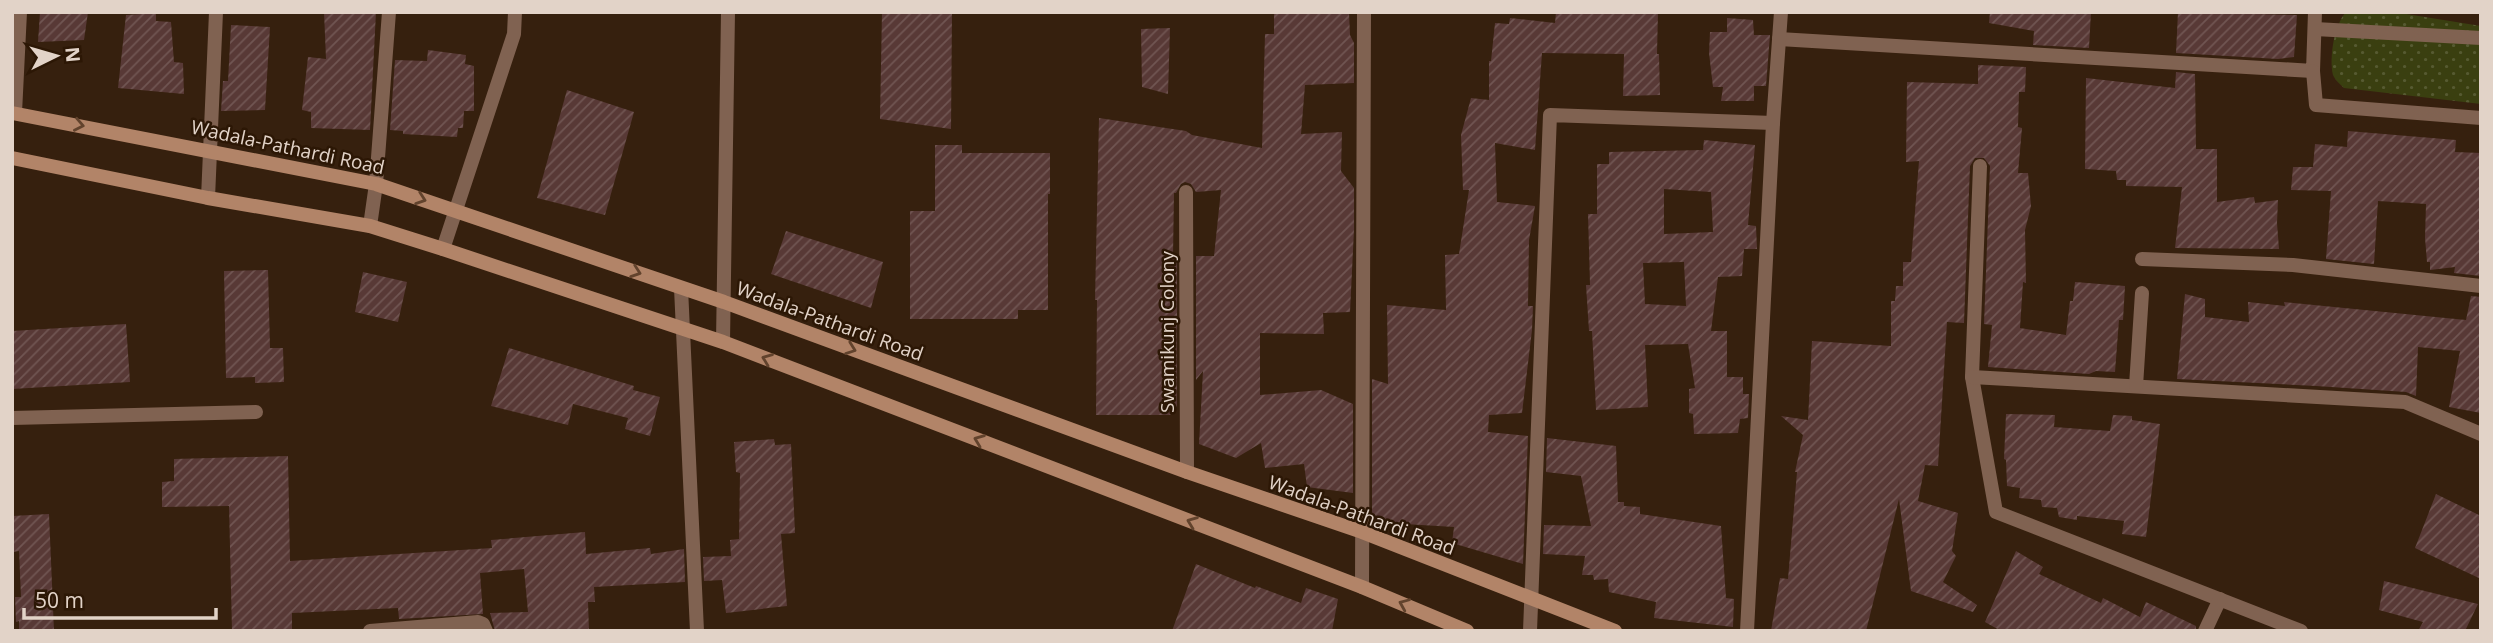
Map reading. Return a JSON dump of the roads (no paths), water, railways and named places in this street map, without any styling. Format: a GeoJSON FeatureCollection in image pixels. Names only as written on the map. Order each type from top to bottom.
{"type":"FeatureCollection","features":[{"type":"Feature","properties":{"kind":"main road","name":"Wadala-Pathardi Road"},"geometry":{"type":"LineString","coordinates":[[14,113],[376,184],[723,302],[1187,472],[1362,532],[1615,631]]}},
{"type":"Feature","properties":{"kind":"main road"},"geometry":{"type":"LineString","coordinates":[[12,158],[208,198],[370,226],[684,328],[1362,587],[1467,631]]}},
{"type":"Feature","properties":{"kind":"street"},"geometry":{"type":"LineString","coordinates":[[14,113],[20,12]]}},
{"type":"Feature","properties":{"kind":"street"},"geometry":{"type":"LineString","coordinates":[[208,198],[216,12]]}},
{"type":"Feature","properties":{"kind":"street"},"geometry":{"type":"LineString","coordinates":[[370,226],[376,184],[388,12]]}},
{"type":"Feature","properties":{"kind":"street"},"geometry":{"type":"LineString","coordinates":[[443,250],[514,34],[515,12]]}},
{"type":"Feature","properties":{"kind":"street"},"geometry":{"type":"LineString","coordinates":[[723,342],[728,12]]}},
{"type":"Feature","properties":{"kind":"street"},"geometry":{"type":"LineString","coordinates":[[1362,587],[1364,12]]}},
{"type":"Feature","properties":{"kind":"street"},"geometry":{"type":"LineString","coordinates":[[1747,631],[1781,12]]}},
{"type":"Feature","properties":{"kind":"street"},"geometry":{"type":"LineString","coordinates":[[2315,12],[2313,71],[2316,105],[2481,118]]}},
{"type":"Feature","properties":{"kind":"street"},"geometry":{"type":"LineString","coordinates":[[2315,29],[2481,38]]}},
{"type":"Feature","properties":{"kind":"street"},"geometry":{"type":"LineString","coordinates":[[1779,39],[2313,71]]}},
{"type":"Feature","properties":{"kind":"street"},"geometry":{"type":"LineString","coordinates":[[1530,631],[1550,115],[1773,123]]}},
{"type":"Feature","properties":{"kind":"street"},"geometry":{"type":"LineString","coordinates":[[1980,166],[1972,377],[1996,512],[2301,631]]}},
{"type":"Feature","properties":{"kind":"street","name":"Swamikunj Colony"},"geometry":{"type":"LineString","coordinates":[[1186,192],[1187,472]]}},
{"type":"Feature","properties":{"kind":"street"},"geometry":{"type":"LineString","coordinates":[[2142,259],[2292,265],[2481,286]]}},
{"type":"Feature","properties":{"kind":"street"},"geometry":{"type":"LineString","coordinates":[[681,288],[697,631]]}},
{"type":"Feature","properties":{"kind":"street"},"geometry":{"type":"LineString","coordinates":[[2136,386],[2142,293]]}},
{"type":"Feature","properties":{"kind":"street"},"geometry":{"type":"LineString","coordinates":[[1972,377],[2405,402],[2480,432]]}},
{"type":"Feature","properties":{"kind":"street"},"geometry":{"type":"LineString","coordinates":[[12,418],[256,412]]}},
{"type":"Feature","properties":{"kind":"street"},"geometry":{"type":"LineString","coordinates":[[2205,631],[2220,599]]}},
{"type":"Feature","properties":{"kind":"street"},"geometry":{"type":"LineString","coordinates":[[370,631],[478,622],[483,624],[486,631]]}}]}
